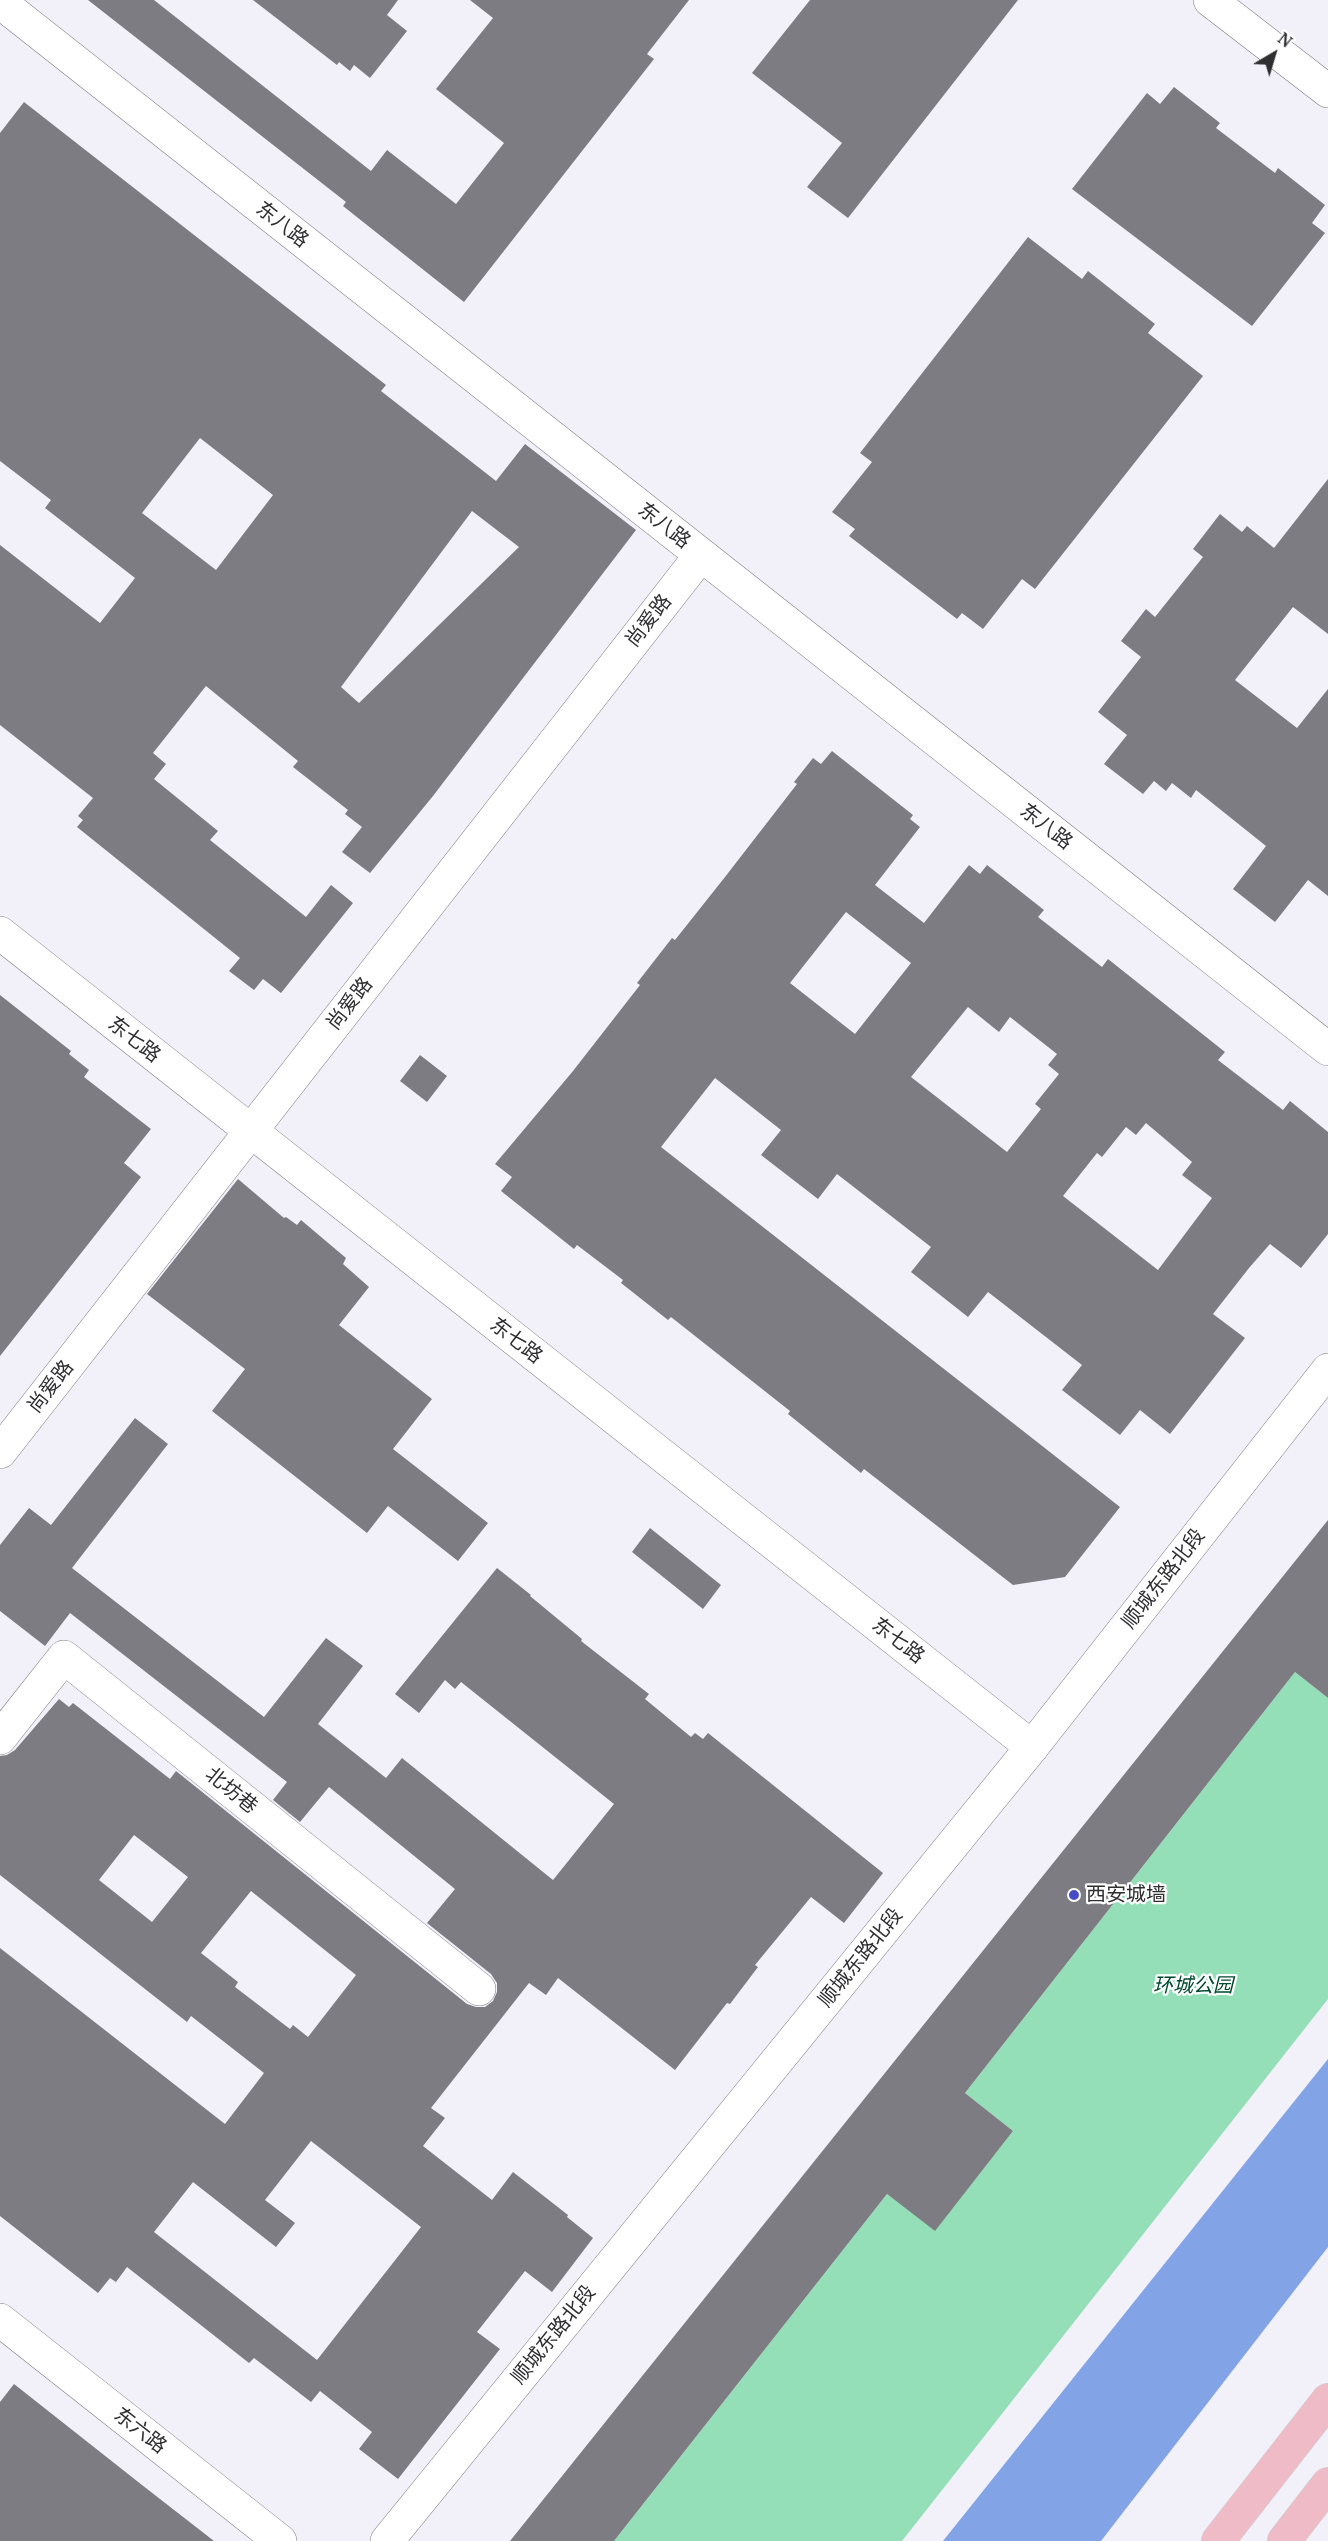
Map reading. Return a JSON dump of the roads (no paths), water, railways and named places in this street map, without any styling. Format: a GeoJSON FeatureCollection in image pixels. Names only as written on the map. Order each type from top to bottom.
{"type":"FeatureCollection","features":[{"type":"Feature","properties":{"kind":"main road"},"geometry":{"type":"LineString","coordinates":[[1218,2541],[1328,2400]]}},
{"type":"Feature","properties":{"kind":"main road"},"geometry":{"type":"LineString","coordinates":[[1284,2541],[1328,2484]]}},
{"type":"Feature","properties":{"kind":"street"},"geometry":{"type":"LineString","coordinates":[[1210,0],[1328,91]]}},
{"type":"Feature","properties":{"kind":"street","name":"东八路"},"geometry":{"type":"LineString","coordinates":[[0,2],[1328,1049]]}},
{"type":"Feature","properties":{"kind":"street","name":"尚爱路"},"geometry":{"type":"LineString","coordinates":[[0,1452],[701,555]]}},
{"type":"Feature","properties":{"kind":"street","name":"东七路"},"geometry":{"type":"LineString","coordinates":[[0,933],[1032,1747]]}},
{"type":"Feature","properties":{"kind":"street","name":"顺城东路北段"},"geometry":{"type":"LineString","coordinates":[[387,2541],[1032,1747],[1328,1370]]}},
{"type":"Feature","properties":{"kind":"street","name":"北坊巷"},"geometry":{"type":"LineString","coordinates":[[0,1738],[64,1658],[479,1989]]}},
{"type":"Feature","properties":{"kind":"street","name":"东六路"},"geometry":{"type":"LineString","coordinates":[[0,2320],[280,2541]]}},
{"type":"Feature","properties":{"kind":"water"},"geometry":{"type":"Polygon","coordinates":[[[1328,2059],[1328,2247],[1101,2541],[943,2541],[1328,2059]]]}},
{"type":"Feature","properties":{"kind":"place","name":"西安城墙"},"geometry":{"type":"Point","coordinates":[1074,1895]}},
{"type":"Feature","properties":{"kind":"park label","name":"环城公园"},"geometry":{"type":"Point","coordinates":[1193,1986]}}]}
